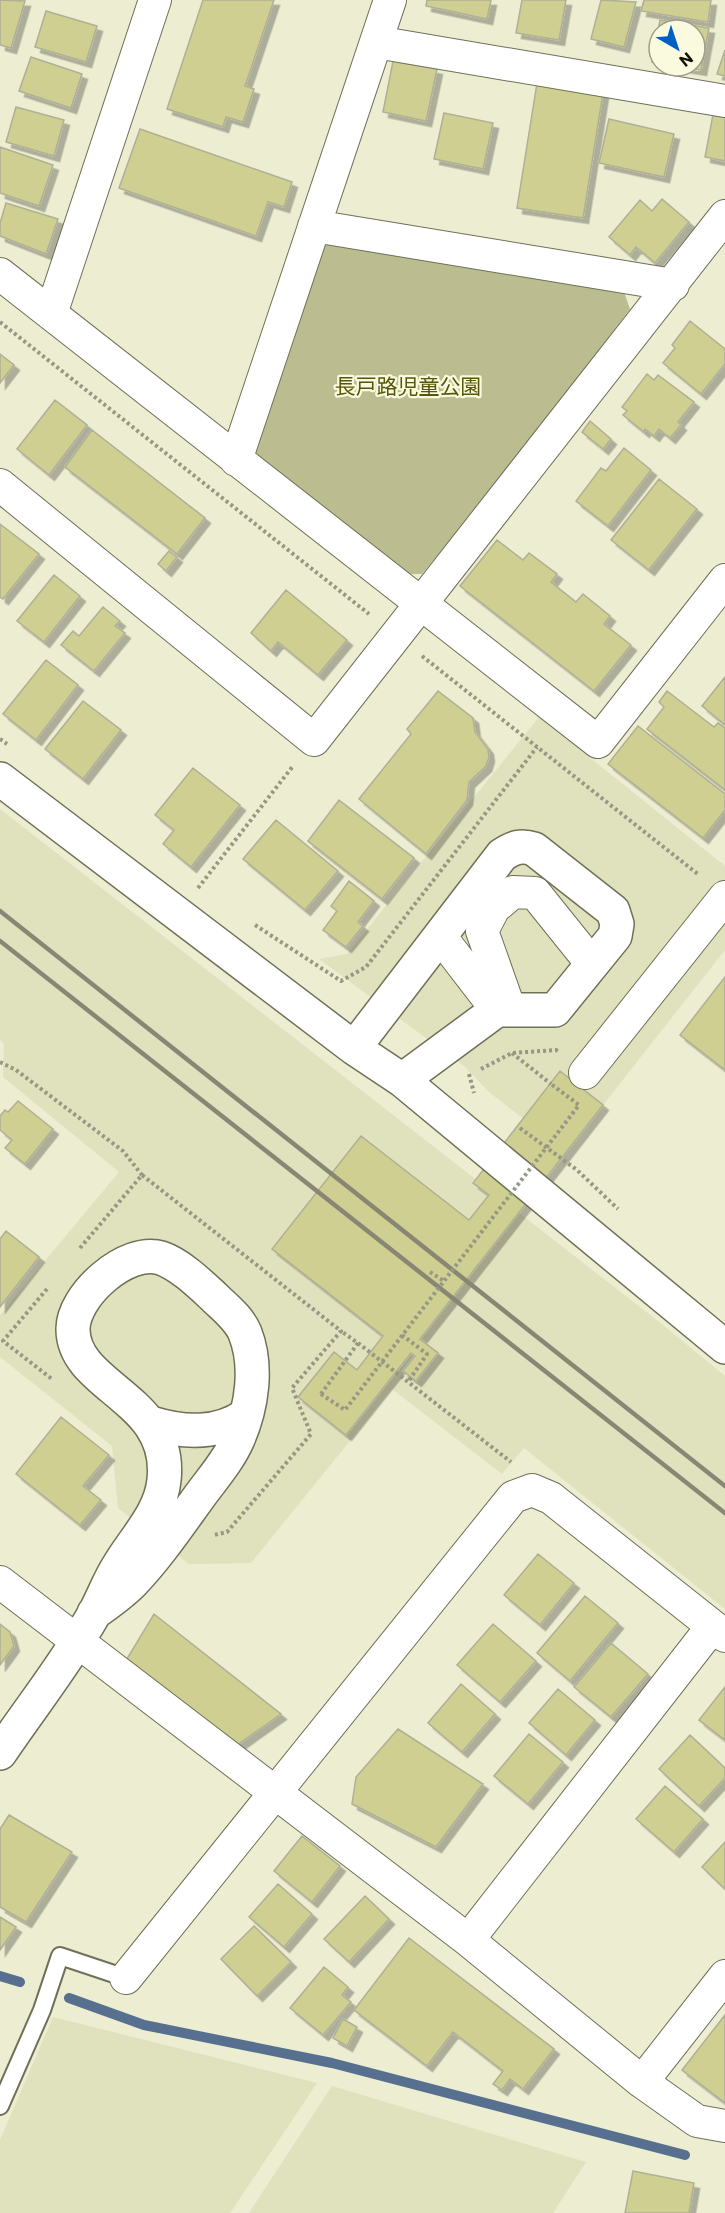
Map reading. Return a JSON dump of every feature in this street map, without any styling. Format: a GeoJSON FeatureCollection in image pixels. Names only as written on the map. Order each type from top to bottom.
{"type":"FeatureCollection","features":[{"type":"Feature","properties":{"kind":"street"},"geometry":{"type":"LineString","coordinates":[[51,315],[155,0]]}},
{"type":"Feature","properties":{"kind":"street"},"geometry":{"type":"LineString","coordinates":[[236,460],[390,0]]}},
{"type":"Feature","properties":{"kind":"street"},"geometry":{"type":"LineString","coordinates":[[376,42],[725,101]]}},
{"type":"Feature","properties":{"kind":"street"},"geometry":{"type":"LineString","coordinates":[[0,485],[314,740],[725,216]]}},
{"type":"Feature","properties":{"kind":"street"},"geometry":{"type":"LineString","coordinates":[[314,226],[673,285]]}},
{"type":"Feature","properties":{"kind":"street"},"geometry":{"type":"LineString","coordinates":[[0,274],[598,742],[725,580]]}},
{"type":"Feature","properties":{"kind":"street"},"geometry":{"type":"LineString","coordinates":[[0,778],[354,1048],[402,1080],[725,1347]]}},
{"type":"Feature","properties":{"kind":"street"},"geometry":{"type":"LineString","coordinates":[[354,1048],[502,855],[522,846],[534,849],[613,911],[617,924],[615,936],[555,1010],[504,1010],[402,1080]]}},
{"type":"Feature","properties":{"kind":"street"},"geometry":{"type":"LineString","coordinates":[[585,1074],[716,889]]}},
{"type":"Feature","properties":{"kind":"street"},"geometry":{"type":"LineString","coordinates":[[504,1010],[482,931],[494,908],[513,892],[535,893],[591,964]]}},
{"type":"Feature","properties":{"kind":"street"},"geometry":{"type":"LineString","coordinates":[[440,936],[504,1010]]}},
{"type":"Feature","properties":{"kind":"street"},"geometry":{"type":"LineString","coordinates":[[0,1753],[94,1613],[118,1567],[158,1502],[165,1481],[161,1439],[151,1423],[92,1369],[76,1347],[73,1332],[74,1319],[82,1301],[95,1286],[123,1265],[142,1257],[160,1258],[179,1268],[204,1288],[244,1330],[251,1355],[252,1382],[246,1415],[238,1440],[225,1462],[132,1584],[94,1613]]}},
{"type":"Feature","properties":{"kind":"street"},"geometry":{"type":"LineString","coordinates":[[151,1423],[174,1430],[207,1431],[232,1425],[246,1415]]}},
{"type":"Feature","properties":{"kind":"street"},"geometry":{"type":"LineString","coordinates":[[126,1978],[513,1497],[532,1490],[551,1498],[719,1632],[468,1940]]}},
{"type":"Feature","properties":{"kind":"street"},"geometry":{"type":"LineString","coordinates":[[0,1582],[76,1642],[275,1790],[468,1940],[642,2082],[697,2121],[725,2126]]}},
{"type":"Feature","properties":{"kind":"street"},"geometry":{"type":"LineString","coordinates":[[642,2082],[725,1976]]}},
{"type":"Feature","properties":{"kind":"lane"},"geometry":{"type":"LineString","coordinates":[[0,2106],[42,2010],[60,1956],[126,1978]]}},
{"type":"Feature","properties":{"kind":"path"},"geometry":{"type":"LineString","coordinates":[[0,322],[716,889]]}},
{"type":"Feature","properties":{"kind":"path"},"geometry":{"type":"LineString","coordinates":[[0,739],[9,746]]}},
{"type":"Feature","properties":{"kind":"path"},"geometry":{"type":"LineString","coordinates":[[198,888],[314,740]]}},
{"type":"Feature","properties":{"kind":"path"},"geometry":{"type":"LineString","coordinates":[[246,919],[341,981],[366,967],[537,747]]}},
{"type":"Feature","properties":{"kind":"path"},"geometry":{"type":"LineString","coordinates":[[189,881],[208,894]]}},
{"type":"Feature","properties":{"kind":"path"},"geometry":{"type":"LineString","coordinates":[[474,1095],[468,1075],[512,1053],[556,1050],[585,1074]]}},
{"type":"Feature","properties":{"kind":"path"},"geometry":{"type":"LineString","coordinates":[[358,1343],[321,1394],[345,1410],[579,1105],[512,1053]]}},
{"type":"Feature","properties":{"kind":"path"},"geometry":{"type":"LineString","coordinates":[[0,1062],[16,1070],[123,1151],[141,1175]]}},
{"type":"Feature","properties":{"kind":"path"},"geometry":{"type":"LineString","coordinates":[[512,1122],[576,1170],[620,1211]]}},
{"type":"Feature","properties":{"kind":"path"},"geometry":{"type":"LineString","coordinates":[[430,1272],[444,1281]]}},
{"type":"Feature","properties":{"kind":"path"},"geometry":{"type":"LineString","coordinates":[[341,1331],[409,1379],[512,1462]]}},
{"type":"Feature","properties":{"kind":"path"},"geometry":{"type":"LineString","coordinates":[[402,1335],[427,1354],[409,1379]]}},
{"type":"Feature","properties":{"kind":"shaded area"},"geometry":{"type":"Polygon","coordinates":[[[539,717],[725,866],[725,950],[566,1152],[489,1092],[464,1066],[319,959],[347,954],[539,717]]]}},
{"type":"Feature","properties":{"kind":"shaded area"},"geometry":{"type":"Polygon","coordinates":[[[0,809],[663,1325],[725,1376],[725,1609],[524,1448],[502,1474],[392,1389],[251,1563],[189,1564],[118,1508],[112,1446],[0,1357],[0,1315],[119,1172],[3,1077],[4,1044],[0,1040],[0,809]]]}},
{"type":"Feature","properties":{"kind":"shaded area"},"geometry":{"type":"Polygon","coordinates":[[[53,2017],[317,2083],[230,2213],[0,2213],[0,2140],[53,2017]]]}},
{"type":"Feature","properties":{"kind":"shaded area"},"geometry":{"type":"Polygon","coordinates":[[[332,2086],[586,2162],[553,2213],[249,2213],[332,2086]]]}},
{"type":"Feature","properties":{"kind":"green space","name":"長戸路児童公園"},"geometry":{"type":"Polygon","coordinates":[[[314,226],[623,289],[630,309],[499,481],[422,574],[398,574],[253,459],[314,226]]]}},
{"type":"Feature","properties":{"kind":"building"},"geometry":{"type":"Polygon","coordinates":[[[0,0],[25,1],[11,48],[0,45],[0,0]]]}},
{"type":"Feature","properties":{"kind":"building"},"geometry":{"type":"Polygon","coordinates":[[[203,0],[274,0],[245,86],[254,89],[243,122],[226,117],[223,127],[167,109],[203,0]]]}},
{"type":"Feature","properties":{"kind":"building"},"geometry":{"type":"Polygon","coordinates":[[[427,0],[491,0],[487,19],[426,6],[427,0]]]}},
{"type":"Feature","properties":{"kind":"building"},"geometry":{"type":"Polygon","coordinates":[[[522,0],[566,0],[559,40],[516,33],[522,0]]]}},
{"type":"Feature","properties":{"kind":"building"},"geometry":{"type":"Polygon","coordinates":[[[601,0],[636,2],[624,47],[591,39],[601,0]]]}},
{"type":"Feature","properties":{"kind":"building"},"geometry":{"type":"Polygon","coordinates":[[[644,0],[711,0],[708,22],[707,18],[684,18],[641,11],[644,0]]]}},
{"type":"Feature","properties":{"kind":"building"},"geometry":{"type":"Polygon","coordinates":[[[46,11],[97,26],[86,62],[35,47],[46,11]]]}},
{"type":"Feature","properties":{"kind":"building"},"geometry":{"type":"Polygon","coordinates":[[[725,50],[725,76],[717,74],[725,50]]]}},
{"type":"Feature","properties":{"kind":"building"},"geometry":{"type":"Polygon","coordinates":[[[31,57],[82,74],[71,108],[19,91],[31,57]]]}},
{"type":"Feature","properties":{"kind":"building"},"geometry":{"type":"Polygon","coordinates":[[[393,61],[437,69],[426,121],[383,112],[393,61]]]}},
{"type":"Feature","properties":{"kind":"building"},"geometry":{"type":"Polygon","coordinates":[[[537,83],[603,93],[583,218],[517,208],[537,83]]]}},
{"type":"Feature","properties":{"kind":"building"},"geometry":{"type":"Polygon","coordinates":[[[16,107],[64,120],[54,156],[6,142],[16,107]]]}},
{"type":"Feature","properties":{"kind":"building"},"geometry":{"type":"Polygon","coordinates":[[[714,109],[725,111],[725,161],[705,157],[714,109]]]}},
{"type":"Feature","properties":{"kind":"building"},"geometry":{"type":"Polygon","coordinates":[[[444,113],[493,123],[483,169],[434,159],[444,113]]]}},
{"type":"Feature","properties":{"kind":"building"},"geometry":{"type":"Polygon","coordinates":[[[609,119],[674,134],[664,177],[599,163],[609,119]]]}},
{"type":"Feature","properties":{"kind":"building"},"geometry":{"type":"Polygon","coordinates":[[[140,129],[292,182],[284,207],[268,202],[256,236],[119,188],[140,129]]]}},
{"type":"Feature","properties":{"kind":"building"},"geometry":{"type":"Polygon","coordinates":[[[0,147],[53,165],[39,206],[0,193],[0,147]]]}},
{"type":"Feature","properties":{"kind":"building"},"geometry":{"type":"Polygon","coordinates":[[[662,199],[689,222],[655,263],[636,247],[630,255],[609,237],[640,200],[652,211],[662,199]]]}},
{"type":"Feature","properties":{"kind":"building"},"geometry":{"type":"Polygon","coordinates":[[[6,203],[58,219],[46,254],[0,236],[0,223],[6,203]]]}},
{"type":"Feature","properties":{"kind":"building"},"geometry":{"type":"Polygon","coordinates":[[[690,321],[725,349],[725,364],[701,394],[663,363],[675,348],[672,345],[690,321]]]}},
{"type":"Feature","properties":{"kind":"building"},"geometry":{"type":"Polygon","coordinates":[[[0,354],[14,365],[0,383],[0,354]]]}},
{"type":"Feature","properties":{"kind":"building"},"geometry":{"type":"Polygon","coordinates":[[[647,374],[654,380],[658,375],[694,402],[678,422],[681,425],[670,438],[659,429],[654,436],[645,429],[644,432],[623,415],[627,411],[622,407],[647,374]]]}},
{"type":"Feature","properties":{"kind":"building"},"geometry":{"type":"Polygon","coordinates":[[[55,400],[87,425],[49,475],[17,449],[55,400]]]}},
{"type":"Feature","properties":{"kind":"building"},"geometry":{"type":"Polygon","coordinates":[[[590,421],[611,439],[603,449],[582,432],[590,421]]]}},
{"type":"Feature","properties":{"kind":"building"},"geometry":{"type":"Polygon","coordinates":[[[92,430],[205,518],[177,554],[65,467],[92,430]]]}},
{"type":"Feature","properties":{"kind":"building"},"geometry":{"type":"Polygon","coordinates":[[[624,448],[651,470],[608,526],[576,501],[601,468],[606,471],[624,448]]]}},
{"type":"Feature","properties":{"kind":"building"},"geometry":{"type":"Polygon","coordinates":[[[659,479],[697,509],[649,570],[611,540],[659,479]]]}},
{"type":"Feature","properties":{"kind":"building"},"geometry":{"type":"Polygon","coordinates":[[[0,524],[39,554],[3,599],[0,597],[0,524]]]}},
{"type":"Feature","properties":{"kind":"building"},"geometry":{"type":"Polygon","coordinates":[[[497,540],[523,560],[529,553],[557,574],[551,582],[576,602],[583,594],[610,616],[604,624],[631,645],[594,691],[460,586],[497,540]]]}},
{"type":"Feature","properties":{"kind":"building"},"geometry":{"type":"Polygon","coordinates":[[[169,551],[177,557],[166,571],[158,564],[169,551]]]}},
{"type":"Feature","properties":{"kind":"building"},"geometry":{"type":"Polygon","coordinates":[[[54,575],[80,596],[44,642],[17,621],[54,575]]]}},
{"type":"Feature","properties":{"kind":"building"},"geometry":{"type":"Polygon","coordinates":[[[286,590],[347,640],[318,675],[278,642],[271,651],[251,633],[286,590]]]}},
{"type":"Feature","properties":{"kind":"building"},"geometry":{"type":"Polygon","coordinates":[[[103,607],[120,621],[115,626],[125,633],[94,671],[61,645],[73,631],[79,636],[103,607]]]}},
{"type":"Feature","properties":{"kind":"building"},"geometry":{"type":"Polygon","coordinates":[[[46,660],[78,685],[36,740],[3,714],[46,660]]]}},
{"type":"Feature","properties":{"kind":"building"},"geometry":{"type":"Polygon","coordinates":[[[725,677],[725,725],[702,706],[725,677]]]}},
{"type":"Feature","properties":{"kind":"building"},"geometry":{"type":"Polygon","coordinates":[[[438,691],[473,718],[475,732],[488,749],[489,757],[486,766],[469,782],[467,800],[426,854],[359,799],[411,734],[407,729],[438,691]]]}},
{"type":"Feature","properties":{"kind":"building"},"geometry":{"type":"Polygon","coordinates":[[[667,691],[714,727],[718,723],[725,728],[725,790],[647,729],[664,707],[659,702],[667,691]]]}},
{"type":"Feature","properties":{"kind":"building"},"geometry":{"type":"Polygon","coordinates":[[[83,701],[121,730],[83,779],[45,749],[83,701]]]}},
{"type":"Feature","properties":{"kind":"building"},"geometry":{"type":"Polygon","coordinates":[[[638,726],[725,794],[725,810],[703,838],[608,764],[638,726]]]}},
{"type":"Feature","properties":{"kind":"building"},"geometry":{"type":"Polygon","coordinates":[[[193,768],[240,805],[191,867],[163,844],[174,830],[155,815],[193,768]]]}},
{"type":"Feature","properties":{"kind":"building"},"geometry":{"type":"Polygon","coordinates":[[[339,800],[414,858],[382,899],[308,841],[339,800]]]}},
{"type":"Feature","properties":{"kind":"building"},"geometry":{"type":"Polygon","coordinates":[[[276,820],[338,871],[305,910],[243,859],[276,820]]]}},
{"type":"Feature","properties":{"kind":"building"},"geometry":{"type":"Polygon","coordinates":[[[349,881],[374,901],[358,922],[363,926],[346,947],[323,930],[337,911],[331,906],[349,881]]]}},
{"type":"Feature","properties":{"kind":"building"},"geometry":{"type":"Polygon","coordinates":[[[725,977],[725,1070],[680,1035],[725,977]]]}},
{"type":"Feature","properties":{"kind":"building"},"geometry":{"type":"Polygon","coordinates":[[[560,1071],[603,1105],[420,1339],[438,1353],[416,1381],[403,1371],[415,1356],[411,1353],[346,1435],[298,1397],[334,1352],[357,1370],[383,1336],[272,1249],[361,1136],[469,1220],[489,1195],[473,1183],[560,1071]]]}},
{"type":"Feature","properties":{"kind":"building"},"geometry":{"type":"Polygon","coordinates":[[[18,1101],[53,1129],[25,1164],[5,1148],[12,1140],[0,1130],[0,1116],[5,1110],[8,1112],[18,1101]]]}},
{"type":"Feature","properties":{"kind":"building"},"geometry":{"type":"Polygon","coordinates":[[[6,1231],[39,1257],[0,1307],[0,1239],[6,1231]]]}},
{"type":"Feature","properties":{"kind":"building"},"geometry":{"type":"Polygon","coordinates":[[[61,1417],[109,1455],[83,1486],[101,1500],[80,1525],[16,1474],[61,1417]]]}},
{"type":"Feature","properties":{"kind":"building"},"geometry":{"type":"Polygon","coordinates":[[[538,1554],[574,1583],[540,1625],[504,1595],[538,1554]]]}},
{"type":"Feature","properties":{"kind":"building"},"geometry":{"type":"Polygon","coordinates":[[[585,1596],[618,1623],[570,1681],[537,1653],[585,1596]]]}},
{"type":"Feature","properties":{"kind":"building"},"geometry":{"type":"Polygon","coordinates":[[[154,1614],[281,1714],[226,1753],[122,1667],[154,1614]]]}},
{"type":"Feature","properties":{"kind":"building"},"geometry":{"type":"Polygon","coordinates":[[[0,1624],[10,1632],[14,1646],[0,1665],[0,1624]]]}},
{"type":"Feature","properties":{"kind":"building"},"geometry":{"type":"Polygon","coordinates":[[[493,1624],[536,1661],[500,1702],[457,1665],[493,1624]]]}},
{"type":"Feature","properties":{"kind":"building"},"geometry":{"type":"Polygon","coordinates":[[[611,1643],[648,1674],[611,1717],[574,1687],[611,1643]]]}},
{"type":"Feature","properties":{"kind":"building"},"geometry":{"type":"Polygon","coordinates":[[[461,1684],[495,1714],[462,1752],[428,1723],[461,1684]]]}},
{"type":"Feature","properties":{"kind":"building"},"geometry":{"type":"Polygon","coordinates":[[[725,1687],[725,1740],[699,1720],[725,1687]]]}},
{"type":"Feature","properties":{"kind":"building"},"geometry":{"type":"Polygon","coordinates":[[[558,1689],[595,1720],[566,1755],[529,1723],[558,1689]]]}},
{"type":"Feature","properties":{"kind":"building"},"geometry":{"type":"Polygon","coordinates":[[[398,1729],[483,1784],[436,1847],[352,1804],[356,1777],[398,1729]]]}},
{"type":"Feature","properties":{"kind":"building"},"geometry":{"type":"Polygon","coordinates":[[[529,1734],[563,1762],[528,1804],[494,1776],[529,1734]]]}},
{"type":"Feature","properties":{"kind":"building"},"geometry":{"type":"Polygon","coordinates":[[[690,1735],[725,1768],[725,1778],[699,1806],[659,1769],[690,1735]]]}},
{"type":"Feature","properties":{"kind":"building"},"geometry":{"type":"Polygon","coordinates":[[[665,1786],[703,1819],[674,1852],[636,1819],[665,1786]]]}},
{"type":"Feature","properties":{"kind":"building"},"geometry":{"type":"Polygon","coordinates":[[[9,1815],[72,1852],[26,1922],[0,1907],[0,1829],[9,1815]]]}},
{"type":"Feature","properties":{"kind":"building"},"geometry":{"type":"Polygon","coordinates":[[[302,1836],[340,1866],[312,1902],[274,1871],[302,1836]]]}},
{"type":"Feature","properties":{"kind":"building"},"geometry":{"type":"Polygon","coordinates":[[[725,1842],[725,1889],[702,1867],[725,1842]]]}},
{"type":"Feature","properties":{"kind":"building"},"geometry":{"type":"Polygon","coordinates":[[[278,1884],[312,1914],[284,1947],[249,1917],[278,1884]]]}},
{"type":"Feature","properties":{"kind":"building"},"geometry":{"type":"Polygon","coordinates":[[[365,1896],[389,1919],[349,1962],[324,1939],[365,1896]]]}},
{"type":"Feature","properties":{"kind":"building"},"geometry":{"type":"Polygon","coordinates":[[[0,1917],[16,1927],[0,1950],[0,1917]]]}},
{"type":"Feature","properties":{"kind":"building"},"geometry":{"type":"Polygon","coordinates":[[[254,1926],[291,1962],[257,1996],[221,1959],[254,1926]]]}},
{"type":"Feature","properties":{"kind":"building"},"geometry":{"type":"Polygon","coordinates":[[[409,1938],[554,2049],[523,2089],[510,2079],[502,2090],[493,2084],[503,2071],[453,2032],[427,2066],[354,2010],[409,1938]]]}},
{"type":"Feature","properties":{"kind":"building"},"geometry":{"type":"Polygon","coordinates":[[[324,1967],[348,1987],[342,1995],[351,2002],[323,2035],[290,2008],[324,1967]]]}},
{"type":"Feature","properties":{"kind":"building"},"geometry":{"type":"Polygon","coordinates":[[[725,2015],[725,2103],[682,2070],[725,2015]]]}},
{"type":"Feature","properties":{"kind":"building"},"geometry":{"type":"Polygon","coordinates":[[[343,2019],[357,2027],[347,2046],[333,2038],[343,2019]]]}},
{"type":"Feature","properties":{"kind":"building"},"geometry":{"type":"Polygon","coordinates":[[[633,2171],[694,2183],[689,2213],[625,2213],[633,2171]]]}},
{"type":"Feature","properties":{"kind":"waterway"},"geometry":{"type":"LineString","coordinates":[[0,1976],[20,1982]]}},
{"type":"Feature","properties":{"kind":"waterway"},"geometry":{"type":"LineString","coordinates":[[69,1998],[144,2025],[332,2063],[685,2155]]}},
{"type":"Feature","properties":{"kind":"railway"},"geometry":{"type":"LineString","coordinates":[[0,911],[725,1486]]}},
{"type":"Feature","properties":{"kind":"railway"},"geometry":{"type":"LineString","coordinates":[[0,941],[725,1513]]}}]}
